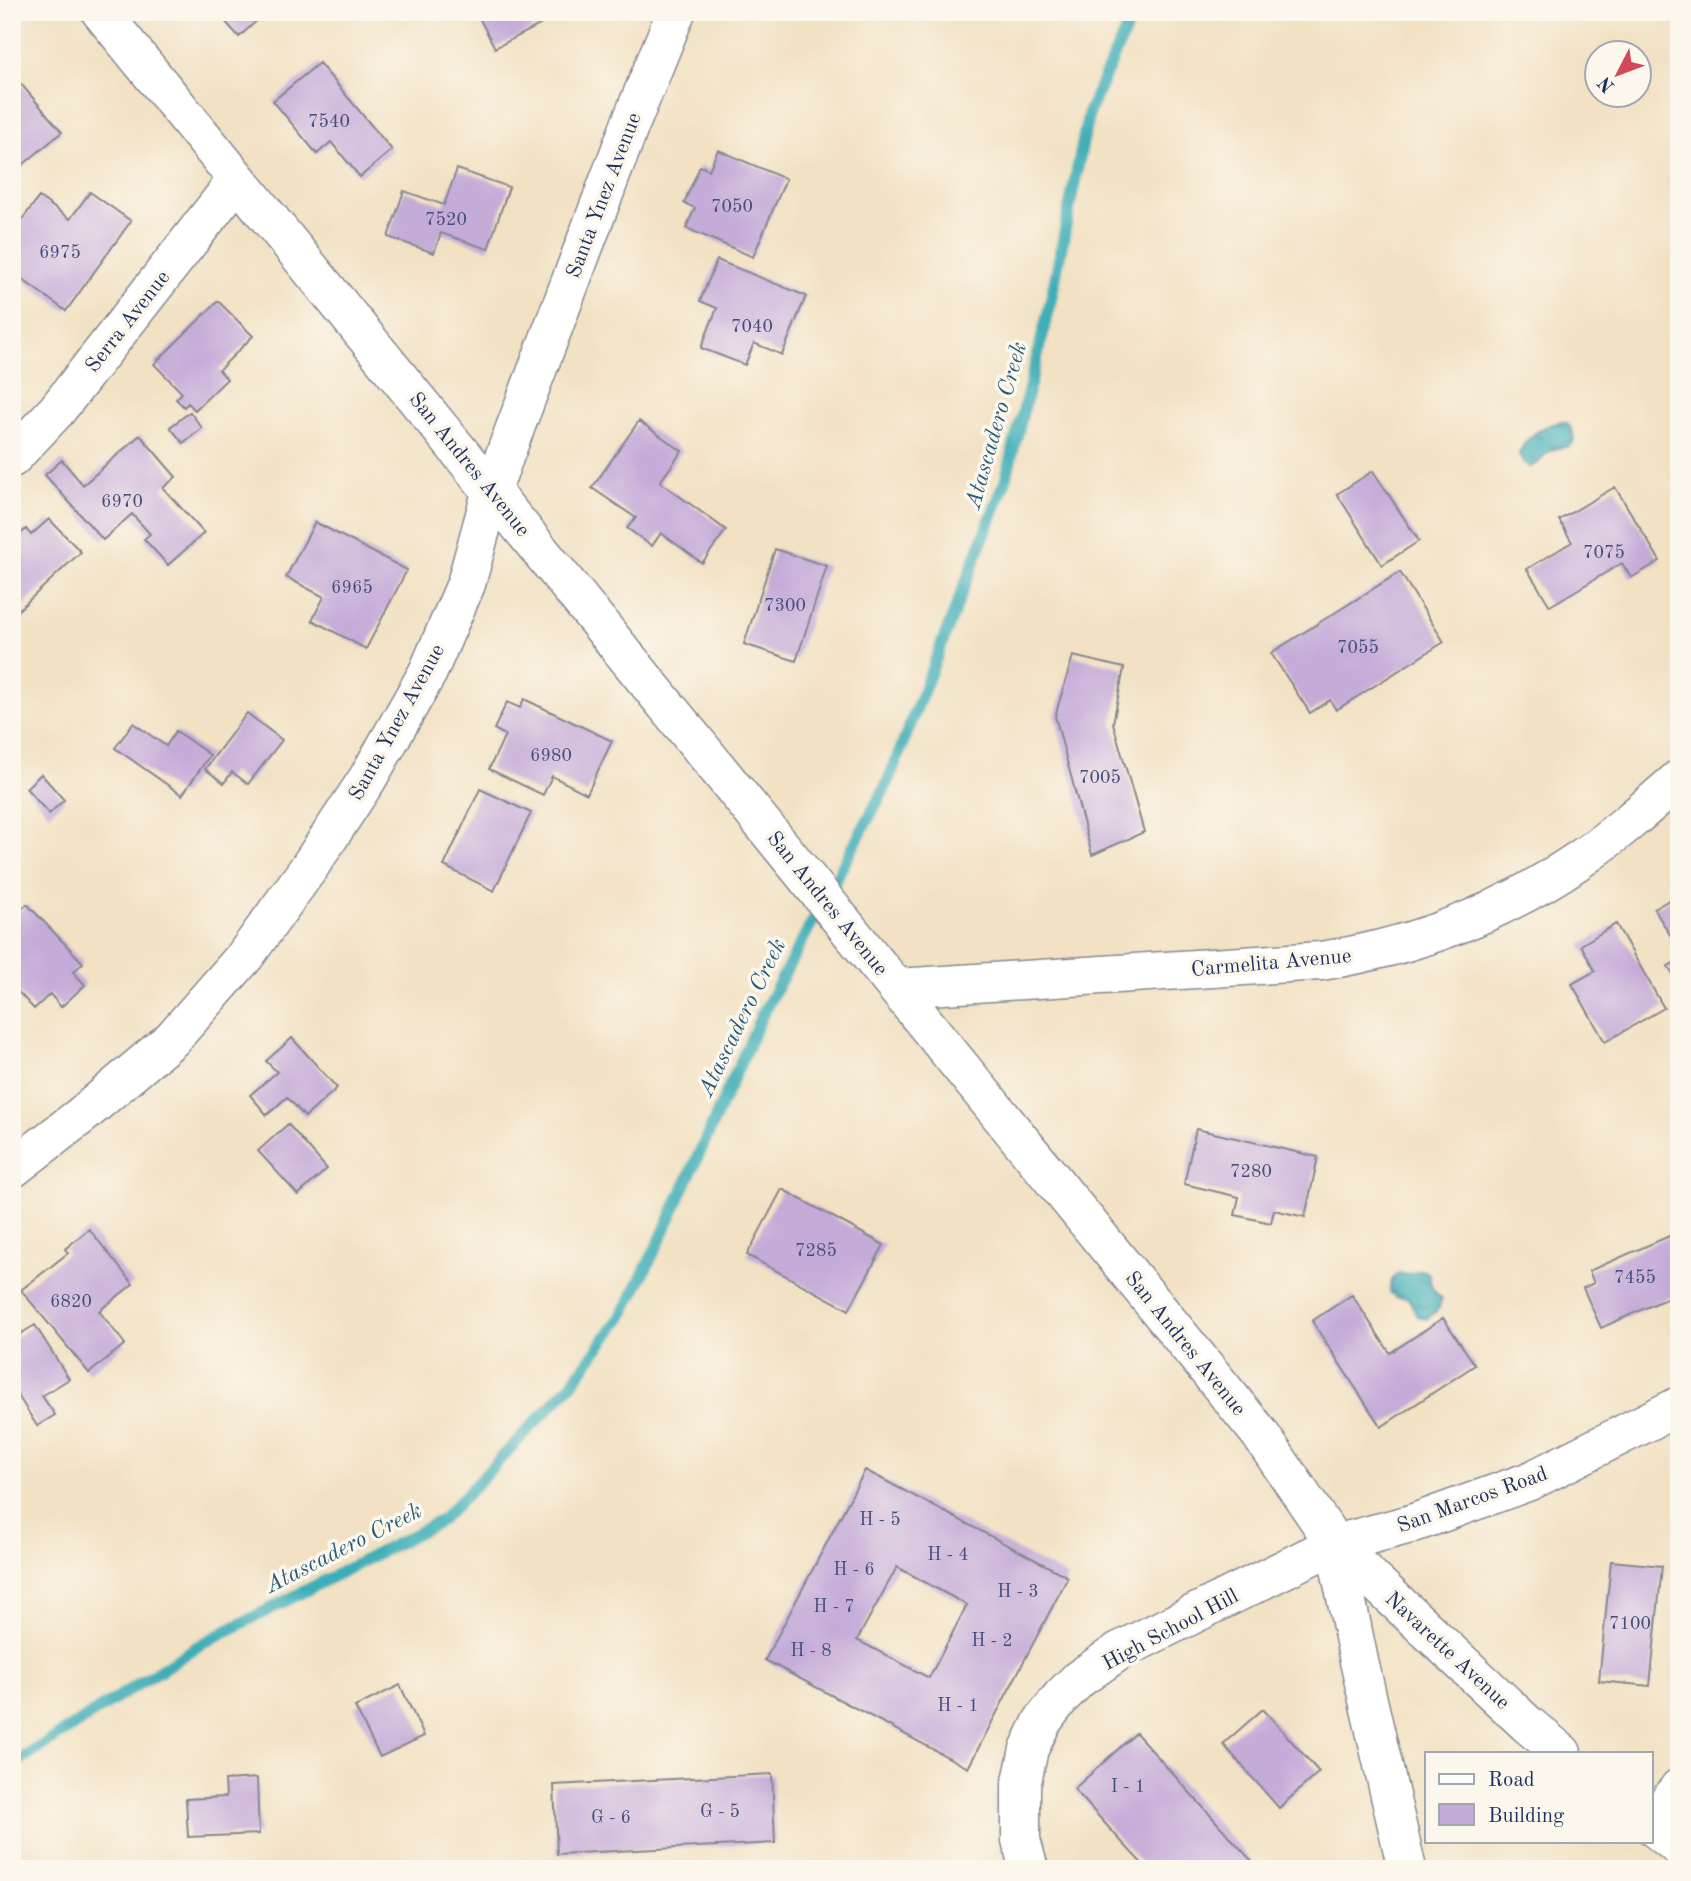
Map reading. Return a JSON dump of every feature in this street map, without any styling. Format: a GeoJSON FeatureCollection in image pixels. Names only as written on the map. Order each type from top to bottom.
{"type":"FeatureCollection","features":[{"type":"Feature","properties":{"kind":"street","name":"San Andres Avenue"},"geometry":{"type":"LineString","coordinates":[[101,12],[1260,1434],[1335,1544],[1407,1869]]}},
{"type":"Feature","properties":{"kind":"street","name":"Santa Ynez Avenue"},"geometry":{"type":"LineString","coordinates":[[12,1169],[82,1115],[172,1039],[245,956],[308,869],[368,778],[428,672],[466,584],[492,489],[630,125],[676,12]]}},
{"type":"Feature","properties":{"kind":"street","name":"Serra Avenue"},"geometry":{"type":"LineString","coordinates":[[12,458],[57,410],[237,180]]}},
{"type":"Feature","properties":{"kind":"street","name":"Carmelita Avenue"},"geometry":{"type":"LineString","coordinates":[[897,988],[1321,961],[1361,955],[1461,924],[1521,896],[1580,860],[1679,779]]}},
{"type":"Feature","properties":{"kind":"street","name":"San Marcos Road"},"geometry":{"type":"LineString","coordinates":[[1335,1544],[1411,1524],[1530,1481],[1679,1406]]}},
{"type":"Feature","properties":{"kind":"street","name":"Navarette Avenue"},"geometry":{"type":"LineString","coordinates":[[1335,1544],[1527,1724],[1561,1752]]}},
{"type":"Feature","properties":{"kind":"street","name":"High School Hill"},"geometry":{"type":"LineString","coordinates":[[1029,1869],[1021,1840],[1021,1786],[1029,1749],[1042,1722],[1060,1697],[1079,1679],[1119,1651],[1335,1544]]}},
{"type":"Feature","properties":{"kind":"street"},"geometry":{"type":"LineString","coordinates":[[1652,1824],[1679,1787]]}},
{"type":"Feature","properties":{"kind":"street"},"geometry":{"type":"LineString","coordinates":[[1652,1826],[1679,1847]]}},
{"type":"Feature","properties":{"kind":"water"},"geometry":{"type":"Polygon","coordinates":[[[1560,422],[1567,423],[1572,430],[1574,440],[1569,446],[1552,450],[1530,467],[1523,462],[1519,455],[1525,443],[1541,429],[1560,422]]]}},
{"type":"Feature","properties":{"kind":"water"},"geometry":{"type":"Polygon","coordinates":[[[1422,1270],[1428,1273],[1432,1288],[1442,1299],[1436,1311],[1425,1319],[1418,1316],[1408,1298],[1396,1297],[1390,1292],[1392,1281],[1397,1275],[1422,1270]]]}},
{"type":"Feature","properties":{"kind":"building"},"geometry":{"type":"Polygon","coordinates":[[[217,12],[266,12],[239,37],[217,12]]]}},
{"type":"Feature","properties":{"kind":"building"},"geometry":{"type":"Polygon","coordinates":[[[476,12],[565,12],[495,48],[476,12]]]}},
{"type":"Feature","properties":{"kind":"building"},"geometry":{"type":"Polygon","coordinates":[[[319,63],[392,150],[360,177],[331,142],[317,154],[273,101],[319,63]]]}},
{"type":"Feature","properties":{"kind":"building"},"geometry":{"type":"Polygon","coordinates":[[[15,77],[62,132],[12,174],[12,80],[15,77]]]}},
{"type":"Feature","properties":{"kind":"building"},"geometry":{"type":"Polygon","coordinates":[[[718,150],[786,179],[753,257],[686,228],[695,208],[684,203],[700,166],[709,170],[718,150]]]}},
{"type":"Feature","properties":{"kind":"building"},"geometry":{"type":"Polygon","coordinates":[[[457,169],[509,187],[488,249],[441,233],[434,253],[388,237],[404,191],[444,205],[457,169]]]}},
{"type":"Feature","properties":{"kind":"building"},"geometry":{"type":"Polygon","coordinates":[[[90,192],[131,221],[66,311],[12,272],[12,233],[39,197],[70,219],[90,192]]]}},
{"type":"Feature","properties":{"kind":"building"},"geometry":{"type":"Polygon","coordinates":[[[717,260],[806,296],[782,355],[754,343],[745,365],[701,348],[717,308],[700,301],[717,260]]]}},
{"type":"Feature","properties":{"kind":"building"},"geometry":{"type":"Polygon","coordinates":[[[218,301],[253,336],[219,370],[227,379],[195,410],[188,403],[184,407],[176,399],[182,393],[154,364],[218,301]]]}},
{"type":"Feature","properties":{"kind":"building"},"geometry":{"type":"Polygon","coordinates":[[[190,412],[202,428],[183,443],[170,427],[190,412]]]}},
{"type":"Feature","properties":{"kind":"building"},"geometry":{"type":"Polygon","coordinates":[[[639,421],[682,451],[660,482],[726,530],[702,563],[661,533],[652,546],[627,528],[636,518],[592,488],[639,421]]]}},
{"type":"Feature","properties":{"kind":"building"},"geometry":{"type":"Polygon","coordinates":[[[140,435],[176,477],[163,488],[204,533],[168,565],[144,539],[150,534],[132,514],[103,540],[45,475],[62,460],[83,485],[140,435]]]}},
{"type":"Feature","properties":{"kind":"building"},"geometry":{"type":"Polygon","coordinates":[[[1373,471],[1419,541],[1382,565],[1337,494],[1373,471]]]}},
{"type":"Feature","properties":{"kind":"building"},"geometry":{"type":"Polygon","coordinates":[[[1615,487],[1660,561],[1631,578],[1622,563],[1550,606],[1527,569],[1572,542],[1559,520],[1615,487]]]}},
{"type":"Feature","properties":{"kind":"building"},"geometry":{"type":"Polygon","coordinates":[[[49,519],[81,552],[12,616],[12,542],[26,529],[31,535],[49,519]]]}},
{"type":"Feature","properties":{"kind":"building"},"geometry":{"type":"Polygon","coordinates":[[[315,522],[407,570],[366,649],[312,620],[324,597],[286,577],[315,522]]]}},
{"type":"Feature","properties":{"kind":"building"},"geometry":{"type":"Polygon","coordinates":[[[775,549],[827,566],[796,661],[744,644],[775,549]]]}},
{"type":"Feature","properties":{"kind":"building"},"geometry":{"type":"Polygon","coordinates":[[[1400,572],[1444,642],[1336,710],[1330,700],[1310,713],[1271,653],[1400,572]]]}},
{"type":"Feature","properties":{"kind":"building"},"geometry":{"type":"Polygon","coordinates":[[[1073,656],[1124,668],[1113,723],[1144,832],[1092,855],[1055,716],[1073,656]]]}},
{"type":"Feature","properties":{"kind":"building"},"geometry":{"type":"Polygon","coordinates":[[[524,699],[612,741],[587,794],[552,776],[543,795],[489,769],[505,735],[494,729],[507,702],[520,708],[524,699]]]}},
{"type":"Feature","properties":{"kind":"building"},"geometry":{"type":"Polygon","coordinates":[[[247,713],[282,740],[248,784],[232,772],[224,783],[205,769],[247,713]]]}},
{"type":"Feature","properties":{"kind":"building"},"geometry":{"type":"Polygon","coordinates":[[[133,723],[166,746],[176,731],[210,755],[182,795],[115,748],[133,723]]]}},
{"type":"Feature","properties":{"kind":"building"},"geometry":{"type":"Polygon","coordinates":[[[41,774],[64,800],[49,814],[26,788],[41,774]]]}},
{"type":"Feature","properties":{"kind":"building"},"geometry":{"type":"Polygon","coordinates":[[[480,789],[531,813],[494,891],[444,866],[480,789]]]}},
{"type":"Feature","properties":{"kind":"building"},"geometry":{"type":"Polygon","coordinates":[[[1679,894],[1679,949],[1654,909],[1679,894]]]}},
{"type":"Feature","properties":{"kind":"building"},"geometry":{"type":"Polygon","coordinates":[[[27,904],[83,963],[73,972],[85,985],[61,1007],[50,994],[34,1009],[12,985],[12,964],[17,960],[12,955],[12,918],[27,904]]]}},
{"type":"Feature","properties":{"kind":"building"},"geometry":{"type":"Polygon","coordinates":[[[1616,924],[1664,1008],[1605,1042],[1572,984],[1595,971],[1581,945],[1616,924]]]}},
{"type":"Feature","properties":{"kind":"building"},"geometry":{"type":"Polygon","coordinates":[[[1679,960],[1679,983],[1668,966],[1679,960]]]}},
{"type":"Feature","properties":{"kind":"building"},"geometry":{"type":"Polygon","coordinates":[[[292,1038],[337,1088],[305,1117],[287,1097],[267,1115],[250,1095],[277,1072],[266,1061],[292,1038]]]}},
{"type":"Feature","properties":{"kind":"building"},"geometry":{"type":"Polygon","coordinates":[[[288,1124],[327,1169],[298,1195],[258,1151],[288,1124]]]}},
{"type":"Feature","properties":{"kind":"building"},"geometry":{"type":"Polygon","coordinates":[[[1196,1129],[1318,1157],[1305,1217],[1274,1210],[1271,1223],[1235,1215],[1239,1197],[1184,1184],[1196,1129]]]}},
{"type":"Feature","properties":{"kind":"building"},"geometry":{"type":"Polygon","coordinates":[[[782,1189],[884,1245],[849,1310],[747,1255],[782,1189]]]}},
{"type":"Feature","properties":{"kind":"building"},"geometry":{"type":"Polygon","coordinates":[[[89,1229],[133,1284],[99,1311],[125,1344],[89,1373],[21,1290],[68,1253],[65,1249],[89,1229]]]}},
{"type":"Feature","properties":{"kind":"building"},"geometry":{"type":"Polygon","coordinates":[[[1676,1233],[1679,1238],[1679,1293],[1601,1328],[1583,1288],[1594,1283],[1589,1271],[1676,1233]]]}},
{"type":"Feature","properties":{"kind":"building"},"geometry":{"type":"Polygon","coordinates":[[[1352,1295],[1390,1353],[1443,1318],[1475,1365],[1381,1427],[1312,1321],[1352,1295]]]}},
{"type":"Feature","properties":{"kind":"building"},"geometry":{"type":"Polygon","coordinates":[[[35,1325],[69,1379],[42,1396],[55,1415],[37,1426],[12,1386],[12,1339],[35,1325]]]}},
{"type":"Feature","properties":{"kind":"building"},"geometry":{"type":"Polygon","coordinates":[[[865,1470],[1068,1577],[968,1768],[765,1660],[865,1470]],[[897,1567],[857,1640],[929,1678],[967,1605],[897,1567]]]}},
{"type":"Feature","properties":{"kind":"building"},"geometry":{"type":"Polygon","coordinates":[[[1611,1561],[1662,1566],[1650,1686],[1599,1681],[1611,1561]]]}},
{"type":"Feature","properties":{"kind":"building"},"geometry":{"type":"Polygon","coordinates":[[[400,1685],[424,1736],[380,1757],[355,1707],[400,1685]]]}},
{"type":"Feature","properties":{"kind":"building"},"geometry":{"type":"Polygon","coordinates":[[[1263,1709],[1319,1772],[1279,1808],[1223,1744],[1263,1709]]]}},
{"type":"Feature","properties":{"kind":"building"},"geometry":{"type":"Polygon","coordinates":[[[1136,1733],[1259,1869],[1147,1869],[1120,1840],[1074,1789],[1136,1733]]]}},
{"type":"Feature","properties":{"kind":"building"},"geometry":{"type":"Polygon","coordinates":[[[772,1774],[775,1843],[557,1854],[554,1785],[772,1774]]]}},
{"type":"Feature","properties":{"kind":"building"},"geometry":{"type":"Polygon","coordinates":[[[257,1778],[259,1834],[188,1837],[186,1799],[226,1797],[225,1780],[257,1778]]]}},
{"type":"Feature","properties":{"kind":"waterway","name":"Atascadero Creek"},"geometry":{"type":"LineString","coordinates":[[12,1765],[198,1646],[442,1520],[570,1386],[622,1316],[660,1240],[762,1015],[887,784],[1005,482],[1048,314],[1089,111],[1134,12]]}}]}
